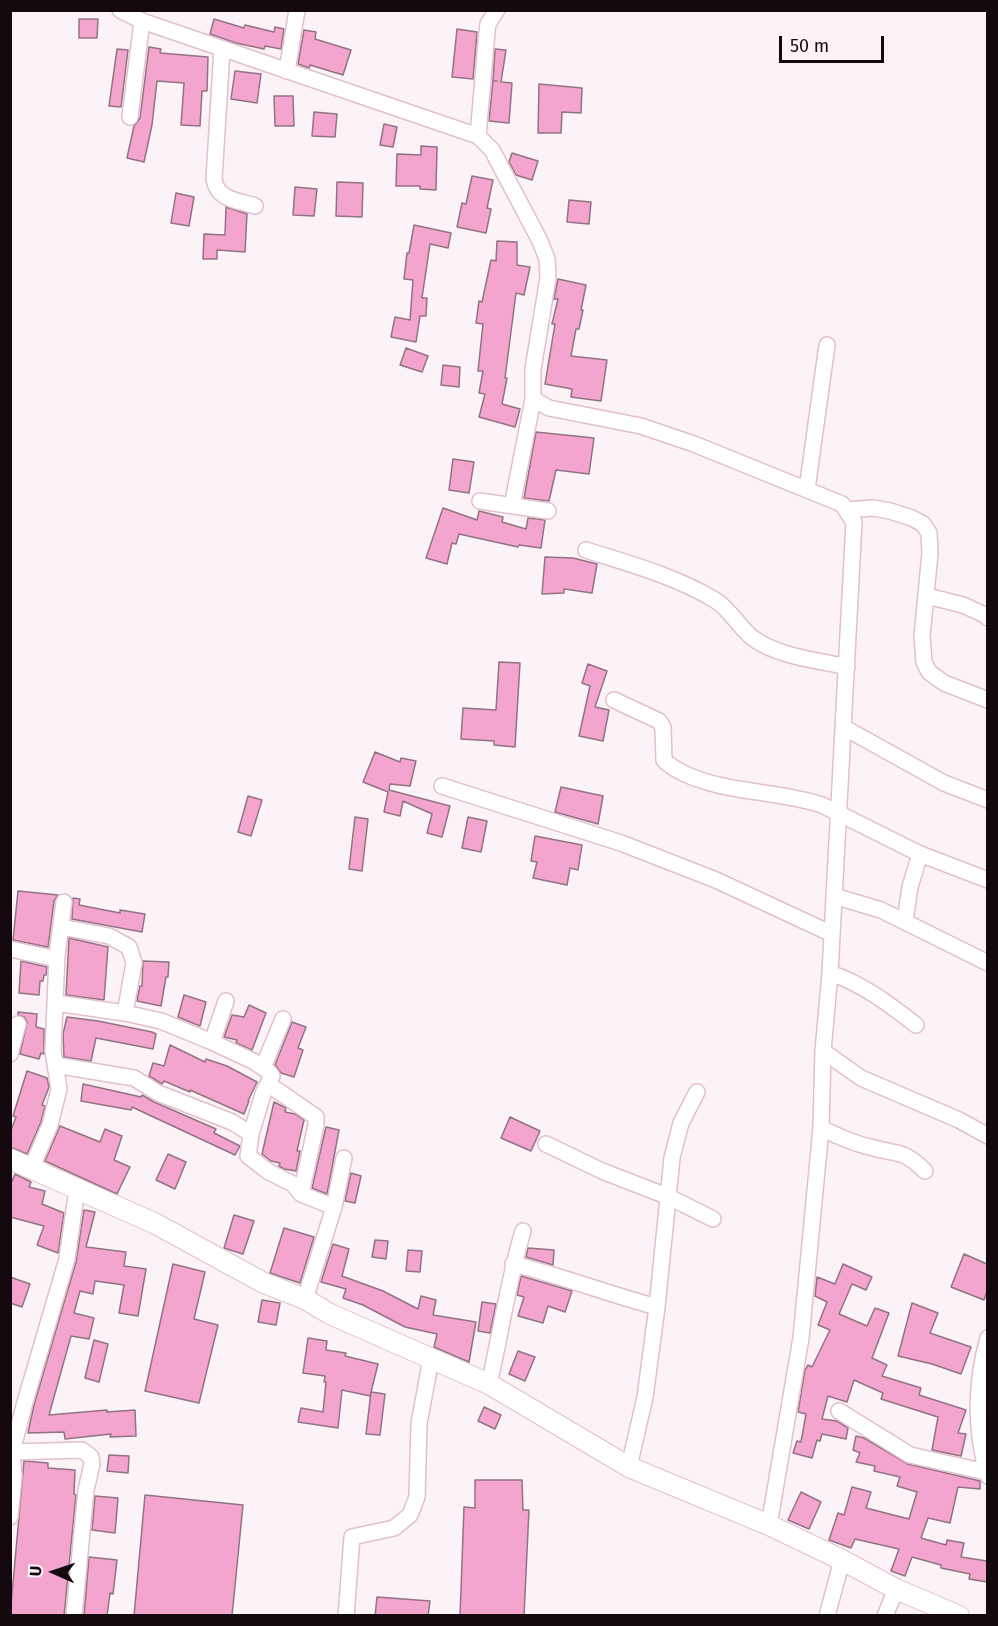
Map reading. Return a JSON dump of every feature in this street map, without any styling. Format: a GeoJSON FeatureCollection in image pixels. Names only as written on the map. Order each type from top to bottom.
{"type":"FeatureCollection","features":[{"type":"Feature","properties":{"kind":"street"},"geometry":{"type":"LineString","coordinates":[[120,10],[142,21],[478,136],[492,150],[540,241],[547,259],[548,278],[533,369],[533,399],[512,506]]}},
{"type":"Feature","properties":{"kind":"street"},"geometry":{"type":"LineString","coordinates":[[287,70],[297,10]]}},
{"type":"Feature","properties":{"kind":"street"},"geometry":{"type":"LineString","coordinates":[[478,136],[488,24],[497,10]]}},
{"type":"Feature","properties":{"kind":"street"},"geometry":{"type":"LineString","coordinates":[[130,117],[142,21]]}},
{"type":"Feature","properties":{"kind":"street"},"geometry":{"type":"LineString","coordinates":[[222,49],[215,188],[221,195],[255,206]]}},
{"type":"Feature","properties":{"kind":"street"},"geometry":{"type":"LineString","coordinates":[[807,489],[827,345]]}},
{"type":"Feature","properties":{"kind":"street"},"geometry":{"type":"LineString","coordinates":[[533,399],[549,408],[641,426],[694,444],[842,504],[854,522],[830,973],[823,1051],[821,1128],[801,1338],[769,1525]]}},
{"type":"Feature","properties":{"kind":"street"},"geometry":{"type":"LineString","coordinates":[[480,501],[548,511]]}},
{"type":"Feature","properties":{"kind":"street"},"geometry":{"type":"LineString","coordinates":[[847,510],[873,508],[890,511],[923,524],[929,533],[927,596],[922,636],[924,662],[929,672],[944,683],[987,700]]}},
{"type":"Feature","properties":{"kind":"street"},"geometry":{"type":"LineString","coordinates":[[586,550],[687,585],[717,602],[733,615],[753,638],[766,645],[786,653],[847,667]]}},
{"type":"Feature","properties":{"kind":"street"},"geometry":{"type":"LineString","coordinates":[[927,596],[963,605],[987,618]]}},
{"type":"Feature","properties":{"kind":"street"},"geometry":{"type":"LineString","coordinates":[[614,699],[659,721],[663,727],[662,754],[669,765],[710,784],[806,800],[838,813],[920,854],[987,880]]}},
{"type":"Feature","properties":{"kind":"street"},"geometry":{"type":"LineString","coordinates":[[844,728],[944,783],[987,800]]}},
{"type":"Feature","properties":{"kind":"street"},"geometry":{"type":"LineString","coordinates":[[442,786],[621,843],[716,880],[832,934]]}},
{"type":"Feature","properties":{"kind":"street"},"geometry":{"type":"LineString","coordinates":[[905,921],[910,887],[920,854]]}},
{"type":"Feature","properties":{"kind":"street"},"geometry":{"type":"LineString","coordinates":[[834,897],[864,904],[905,921],[987,963]]}},
{"type":"Feature","properties":{"kind":"street"},"geometry":{"type":"LineString","coordinates":[[64,902],[57,959],[53,1052],[59,1089],[55,1110],[17,1166],[77,1189],[156,1224],[264,1283],[305,1299],[330,1314],[489,1384],[629,1467],[769,1525],[896,1589],[959,1616]]}},
{"type":"Feature","properties":{"kind":"street"},"geometry":{"type":"LineString","coordinates":[[61,927],[109,936],[129,947],[134,963],[125,1013]]}},
{"type":"Feature","properties":{"kind":"street"},"geometry":{"type":"LineString","coordinates":[[10,949],[57,959]]}},
{"type":"Feature","properties":{"kind":"street"},"geometry":{"type":"LineString","coordinates":[[830,973],[850,980],[879,997],[916,1025]]}},
{"type":"Feature","properties":{"kind":"street"},"geometry":{"type":"LineString","coordinates":[[212,1042],[226,1001]]}},
{"type":"Feature","properties":{"kind":"street"},"geometry":{"type":"LineString","coordinates":[[56,1003],[125,1013],[161,1022],[212,1042],[263,1067],[272,1076],[251,1134],[248,1156],[269,1172],[293,1184],[301,1194],[334,1207]]}},
{"type":"Feature","properties":{"kind":"street"},"geometry":{"type":"LineString","coordinates":[[263,1067],[283,1018]]}},
{"type":"Feature","properties":{"kind":"street"},"geometry":{"type":"LineString","coordinates":[[10,1054],[18,1024]]}},
{"type":"Feature","properties":{"kind":"street"},"geometry":{"type":"LineString","coordinates":[[823,1051],[861,1078],[959,1120],[987,1136]]}},
{"type":"Feature","properties":{"kind":"street"},"geometry":{"type":"LineString","coordinates":[[55,1065],[134,1078],[158,1093],[232,1122],[251,1134]]}},
{"type":"Feature","properties":{"kind":"street"},"geometry":{"type":"LineString","coordinates":[[268,1084],[316,1117],[301,1194]]}},
{"type":"Feature","properties":{"kind":"street"},"geometry":{"type":"LineString","coordinates":[[629,1467],[645,1397],[675,1142],[681,1123],[696,1092]]}},
{"type":"Feature","properties":{"kind":"street"},"geometry":{"type":"LineString","coordinates":[[821,1128],[849,1142],[904,1154],[925,1171]]}},
{"type":"Feature","properties":{"kind":"street"},"geometry":{"type":"LineString","coordinates":[[546,1144],[602,1171],[669,1197],[713,1219]]}},
{"type":"Feature","properties":{"kind":"street"},"geometry":{"type":"LineString","coordinates":[[305,1299],[334,1207],[344,1158]]}},
{"type":"Feature","properties":{"kind":"street"},"geometry":{"type":"LineString","coordinates":[[10,1517],[12,1452],[67,1259],[77,1189]]}},
{"type":"Feature","properties":{"kind":"street"},"geometry":{"type":"LineString","coordinates":[[489,1384],[513,1264],[523,1231]]}},
{"type":"Feature","properties":{"kind":"street"},"geometry":{"type":"LineString","coordinates":[[513,1264],[657,1307]]}},
{"type":"Feature","properties":{"kind":"street"},"geometry":{"type":"LineString","coordinates":[[839,1411],[910,1455],[987,1474],[978,1386],[987,1338]]}},
{"type":"Feature","properties":{"kind":"street"},"geometry":{"type":"LineString","coordinates":[[346,1616],[352,1537],[394,1528],[410,1515],[417,1497],[419,1423],[431,1359]]}},
{"type":"Feature","properties":{"kind":"street"},"geometry":{"type":"LineString","coordinates":[[12,1452],[82,1450],[91,1457],[75,1616]]}},
{"type":"Feature","properties":{"kind":"street"},"geometry":{"type":"LineString","coordinates":[[827,1616],[842,1560]]}},
{"type":"Feature","properties":{"kind":"street"},"geometry":{"type":"LineString","coordinates":[[885,1616],[896,1589]]}},
{"type":"Feature","properties":{"kind":"building"},"geometry":{"type":"Polygon","coordinates":[[[79,19],[98,19],[97,38],[79,38],[79,19]]]}},
{"type":"Feature","properties":{"kind":"building"},"geometry":{"type":"Polygon","coordinates":[[[214,19],[244,28],[245,25],[274,32],[275,27],[284,29],[281,49],[265,46],[264,49],[210,34],[214,19]]]}},
{"type":"Feature","properties":{"kind":"building"},"geometry":{"type":"Polygon","coordinates":[[[457,29],[477,32],[473,79],[452,77],[457,29]]]}},
{"type":"Feature","properties":{"kind":"building"},"geometry":{"type":"Polygon","coordinates":[[[304,30],[316,32],[315,39],[351,50],[343,75],[310,65],[309,68],[298,64],[304,30]]]}},
{"type":"Feature","properties":{"kind":"building"},"geometry":{"type":"Polygon","coordinates":[[[149,47],[161,49],[160,53],[208,57],[207,91],[202,91],[200,126],[181,125],[184,83],[157,81],[152,125],[144,162],[127,158],[134,126],[140,118],[149,47]]]}},
{"type":"Feature","properties":{"kind":"building"},"geometry":{"type":"Polygon","coordinates":[[[117,49],[128,50],[121,107],[109,106],[117,49]]]}},
{"type":"Feature","properties":{"kind":"building"},"geometry":{"type":"Polygon","coordinates":[[[495,49],[506,50],[501,82],[512,83],[509,123],[489,121],[495,49]]]}},
{"type":"Feature","properties":{"kind":"building"},"geometry":{"type":"Polygon","coordinates":[[[235,71],[261,74],[257,103],[231,99],[235,71]]]}},
{"type":"Feature","properties":{"kind":"building"},"geometry":{"type":"Polygon","coordinates":[[[539,84],[582,88],[581,113],[562,112],[561,133],[538,133],[539,84]]]}},
{"type":"Feature","properties":{"kind":"building"},"geometry":{"type":"Polygon","coordinates":[[[274,96],[293,96],[294,126],[275,126],[274,96]]]}},
{"type":"Feature","properties":{"kind":"building"},"geometry":{"type":"Polygon","coordinates":[[[314,112],[337,114],[335,137],[312,136],[314,112]]]}},
{"type":"Feature","properties":{"kind":"building"},"geometry":{"type":"Polygon","coordinates":[[[384,124],[397,127],[393,147],[380,145],[384,124]]]}},
{"type":"Feature","properties":{"kind":"building"},"geometry":{"type":"Polygon","coordinates":[[[421,146],[437,147],[436,190],[420,189],[420,186],[396,186],[397,154],[421,155],[421,146]]]}},
{"type":"Feature","properties":{"kind":"building"},"geometry":{"type":"Polygon","coordinates":[[[512,153],[538,161],[532,180],[516,175],[509,162],[512,153]]]}},
{"type":"Feature","properties":{"kind":"building"},"geometry":{"type":"Polygon","coordinates":[[[472,176],[493,180],[487,208],[491,209],[486,233],[457,227],[462,203],[466,204],[472,176]]]}},
{"type":"Feature","properties":{"kind":"building"},"geometry":{"type":"Polygon","coordinates":[[[337,182],[363,183],[362,217],[336,216],[337,182]]]}},
{"type":"Feature","properties":{"kind":"building"},"geometry":{"type":"Polygon","coordinates":[[[295,187],[317,189],[314,216],[293,215],[295,187]]]}},
{"type":"Feature","properties":{"kind":"building"},"geometry":{"type":"Polygon","coordinates":[[[176,193],[194,197],[189,226],[171,223],[176,193]]]}},
{"type":"Feature","properties":{"kind":"building"},"geometry":{"type":"Polygon","coordinates":[[[569,200],[591,202],[589,224],[567,222],[569,200]]]}},
{"type":"Feature","properties":{"kind":"building"},"geometry":{"type":"Polygon","coordinates":[[[226,207],[247,214],[245,252],[217,250],[217,259],[203,259],[204,234],[225,235],[226,207]]]}},
{"type":"Feature","properties":{"kind":"building"},"geometry":{"type":"Polygon","coordinates":[[[414,225],[451,233],[448,248],[430,244],[422,298],[427,298],[426,316],[420,316],[416,342],[391,337],[395,317],[410,320],[413,280],[404,279],[414,225]]]}},
{"type":"Feature","properties":{"kind":"building"},"geometry":{"type":"Polygon","coordinates":[[[497,241],[517,242],[517,265],[530,267],[524,295],[516,293],[502,404],[520,409],[515,427],[479,417],[485,394],[479,393],[483,371],[478,371],[483,324],[476,323],[479,301],[482,302],[491,260],[496,261],[497,241]]]}},
{"type":"Feature","properties":{"kind":"building"},"geometry":{"type":"Polygon","coordinates":[[[558,279],[586,285],[579,329],[576,329],[571,356],[607,360],[601,401],[571,397],[572,389],[545,384],[555,324],[552,324],[558,299],[554,299],[558,279]]]}},
{"type":"Feature","properties":{"kind":"building"},"geometry":{"type":"Polygon","coordinates":[[[406,348],[428,356],[422,372],[400,365],[406,348]]]}},
{"type":"Feature","properties":{"kind":"building"},"geometry":{"type":"Polygon","coordinates":[[[443,365],[460,367],[459,387],[441,385],[443,365]]]}},
{"type":"Feature","properties":{"kind":"building"},"geometry":{"type":"Polygon","coordinates":[[[536,432],[594,438],[589,474],[556,470],[549,501],[524,498],[536,432]]]}},
{"type":"Feature","properties":{"kind":"building"},"geometry":{"type":"Polygon","coordinates":[[[453,459],[474,462],[469,493],[449,490],[453,459]]]}},
{"type":"Feature","properties":{"kind":"building"},"geometry":{"type":"Polygon","coordinates":[[[443,508],[477,520],[479,511],[503,517],[502,522],[526,529],[528,518],[545,520],[541,548],[519,545],[518,547],[459,534],[456,544],[452,543],[447,564],[426,558],[443,508]]]}},
{"type":"Feature","properties":{"kind":"building"},"geometry":{"type":"Polygon","coordinates":[[[545,557],[573,558],[597,564],[592,593],[564,589],[564,593],[542,594],[545,557]]]}},
{"type":"Feature","properties":{"kind":"building"},"geometry":{"type":"Polygon","coordinates":[[[499,662],[520,663],[515,747],[494,745],[494,741],[461,739],[463,708],[496,710],[499,662]]]}},
{"type":"Feature","properties":{"kind":"building"},"geometry":{"type":"Polygon","coordinates":[[[588,664],[607,671],[595,707],[609,710],[603,741],[579,736],[590,686],[582,683],[588,664]]]}},
{"type":"Feature","properties":{"kind":"building"},"geometry":{"type":"Polygon","coordinates":[[[375,752],[400,762],[401,758],[416,761],[410,786],[390,784],[389,790],[450,806],[442,837],[427,833],[432,814],[403,801],[400,816],[384,812],[388,792],[363,782],[375,752]]]}},
{"type":"Feature","properties":{"kind":"building"},"geometry":{"type":"Polygon","coordinates":[[[561,787],[603,796],[598,824],[555,812],[561,787]]]}},
{"type":"Feature","properties":{"kind":"building"},"geometry":{"type":"Polygon","coordinates":[[[248,796],[262,800],[251,836],[238,832],[248,796]]]}},
{"type":"Feature","properties":{"kind":"building"},"geometry":{"type":"Polygon","coordinates":[[[355,817],[368,819],[362,871],[349,869],[355,817]]]}},
{"type":"Feature","properties":{"kind":"building"},"geometry":{"type":"Polygon","coordinates":[[[468,817],[487,821],[481,852],[462,848],[468,817]]]}},
{"type":"Feature","properties":{"kind":"building"},"geometry":{"type":"Polygon","coordinates":[[[535,836],[582,845],[578,870],[570,868],[567,885],[533,878],[537,862],[531,861],[535,836]]]}},
{"type":"Feature","properties":{"kind":"building"},"geometry":{"type":"Polygon","coordinates":[[[18,891],[58,895],[54,901],[48,947],[13,940],[18,891]]]}},
{"type":"Feature","properties":{"kind":"building"},"geometry":{"type":"Polygon","coordinates":[[[73,898],[80,899],[79,905],[120,913],[120,910],[145,914],[142,932],[72,919],[73,898]]]}},
{"type":"Feature","properties":{"kind":"building"},"geometry":{"type":"Polygon","coordinates":[[[69,938],[108,947],[104,1000],[66,995],[69,938]]]}},
{"type":"Feature","properties":{"kind":"building"},"geometry":{"type":"Polygon","coordinates":[[[21,961],[47,967],[43,981],[40,981],[39,995],[19,993],[21,961]]]}},
{"type":"Feature","properties":{"kind":"building"},"geometry":{"type":"Polygon","coordinates":[[[143,961],[169,962],[161,1006],[137,1001],[140,986],[142,986],[143,961]]]}},
{"type":"Feature","properties":{"kind":"building"},"geometry":{"type":"Polygon","coordinates":[[[184,995],[206,1002],[200,1026],[178,1017],[184,995]]]}},
{"type":"Feature","properties":{"kind":"building"},"geometry":{"type":"Polygon","coordinates":[[[249,1005],[266,1013],[252,1050],[236,1043],[237,1040],[224,1037],[232,1015],[244,1017],[249,1005]]]}},
{"type":"Feature","properties":{"kind":"building"},"geometry":{"type":"Polygon","coordinates":[[[18,1012],[37,1014],[36,1027],[44,1029],[44,1054],[41,1053],[39,1059],[20,1054],[27,1022],[24,1017],[18,1015],[18,1012]]]}},
{"type":"Feature","properties":{"kind":"building"},"geometry":{"type":"Polygon","coordinates":[[[67,1017],[152,1032],[156,1034],[153,1049],[96,1038],[91,1061],[64,1057],[63,1034],[67,1017]]]}},
{"type":"Feature","properties":{"kind":"building"},"geometry":{"type":"Polygon","coordinates":[[[292,1022],[306,1027],[298,1048],[303,1050],[294,1077],[281,1073],[275,1065],[292,1022]]]}},
{"type":"Feature","properties":{"kind":"building"},"geometry":{"type":"Polygon","coordinates":[[[170,1045],[205,1062],[206,1059],[227,1066],[257,1082],[244,1114],[190,1090],[190,1092],[164,1081],[162,1084],[149,1076],[153,1063],[164,1066],[170,1045]]]}},
{"type":"Feature","properties":{"kind":"building"},"geometry":{"type":"Polygon","coordinates":[[[27,1071],[47,1078],[49,1087],[42,1105],[45,1106],[41,1122],[27,1154],[10,1147],[10,1133],[27,1071]]]}},
{"type":"Feature","properties":{"kind":"building"},"geometry":{"type":"Polygon","coordinates":[[[83,1084],[141,1097],[142,1095],[216,1129],[214,1133],[240,1146],[235,1155],[132,1107],[131,1110],[81,1101],[83,1084]]]}},
{"type":"Feature","properties":{"kind":"building"},"geometry":{"type":"Polygon","coordinates":[[[274,1102],[286,1108],[285,1112],[295,1114],[304,1120],[297,1151],[300,1151],[296,1171],[284,1169],[279,1166],[280,1163],[271,1161],[262,1154],[274,1102]]]}},
{"type":"Feature","properties":{"kind":"building"},"geometry":{"type":"Polygon","coordinates":[[[510,1117],[540,1131],[531,1151],[501,1138],[510,1117]]]}},
{"type":"Feature","properties":{"kind":"building"},"geometry":{"type":"Polygon","coordinates":[[[60,1126],[100,1142],[105,1129],[122,1136],[114,1160],[130,1167],[117,1194],[45,1161],[60,1126]]]}},
{"type":"Feature","properties":{"kind":"building"},"geometry":{"type":"Polygon","coordinates":[[[326,1127],[339,1130],[327,1194],[312,1188],[326,1127]]]}},
{"type":"Feature","properties":{"kind":"building"},"geometry":{"type":"Polygon","coordinates":[[[168,1154],[186,1162],[175,1189],[156,1180],[168,1154]]]}},
{"type":"Feature","properties":{"kind":"building"},"geometry":{"type":"Polygon","coordinates":[[[351,1173],[361,1176],[355,1203],[345,1201],[351,1173]]]}},
{"type":"Feature","properties":{"kind":"building"},"geometry":{"type":"Polygon","coordinates":[[[15,1174],[31,1182],[29,1187],[45,1191],[42,1204],[64,1213],[58,1253],[37,1245],[44,1226],[10,1217],[10,1186],[15,1174]]]}},
{"type":"Feature","properties":{"kind":"building"},"geometry":{"type":"Polygon","coordinates":[[[84,1210],[95,1212],[86,1247],[126,1252],[124,1266],[146,1269],[138,1316],[119,1313],[124,1285],[95,1281],[93,1294],[80,1291],[74,1313],[94,1318],[89,1339],[71,1336],[49,1415],[135,1410],[136,1436],[110,1437],[111,1434],[65,1439],[64,1432],[28,1433],[76,1262],[84,1210]]]}},
{"type":"Feature","properties":{"kind":"building"},"geometry":{"type":"Polygon","coordinates":[[[234,1215],[254,1221],[243,1254],[224,1248],[234,1215]]]}},
{"type":"Feature","properties":{"kind":"building"},"geometry":{"type":"Polygon","coordinates":[[[284,1228],[314,1237],[300,1283],[270,1273],[284,1228]]]}},
{"type":"Feature","properties":{"kind":"building"},"geometry":{"type":"Polygon","coordinates":[[[375,1240],[388,1241],[386,1259],[372,1257],[375,1240]]]}},
{"type":"Feature","properties":{"kind":"building"},"geometry":{"type":"Polygon","coordinates":[[[333,1244],[349,1249],[342,1276],[383,1291],[418,1309],[421,1296],[436,1300],[433,1315],[476,1322],[469,1362],[434,1347],[437,1334],[405,1327],[363,1305],[343,1298],[346,1289],[321,1282],[333,1244]]]}},
{"type":"Feature","properties":{"kind":"building"},"geometry":{"type":"Polygon","coordinates":[[[528,1248],[554,1250],[553,1265],[526,1257],[528,1248]]]}},
{"type":"Feature","properties":{"kind":"building"},"geometry":{"type":"Polygon","coordinates":[[[408,1250],[422,1251],[420,1272],[406,1271],[408,1250]]]}},
{"type":"Feature","properties":{"kind":"building"},"geometry":{"type":"Polygon","coordinates":[[[964,1254],[987,1264],[987,1291],[984,1300],[951,1287],[964,1254]]]}},
{"type":"Feature","properties":{"kind":"building"},"geometry":{"type":"Polygon","coordinates":[[[173,1264],[205,1272],[194,1319],[218,1325],[199,1403],[145,1391],[173,1264]]]}},
{"type":"Feature","properties":{"kind":"building"},"geometry":{"type":"Polygon","coordinates":[[[843,1264],[872,1277],[866,1290],[852,1284],[839,1314],[867,1326],[875,1308],[889,1313],[872,1358],[887,1365],[882,1376],[921,1388],[919,1395],[966,1410],[958,1433],[966,1434],[961,1456],[932,1450],[938,1417],[881,1399],[883,1393],[854,1380],[847,1402],[828,1396],[822,1419],[837,1421],[848,1428],[846,1439],[822,1434],[820,1441],[817,1440],[812,1458],[793,1453],[797,1441],[801,1442],[806,1414],[798,1412],[805,1370],[808,1365],[812,1367],[830,1330],[818,1325],[827,1302],[815,1296],[817,1277],[835,1284],[843,1264]]]}},
{"type":"Feature","properties":{"kind":"building"},"geometry":{"type":"Polygon","coordinates":[[[521,1276],[572,1291],[565,1312],[548,1306],[543,1323],[518,1316],[524,1297],[517,1295],[521,1276]]]}},
{"type":"Feature","properties":{"kind":"building"},"geometry":{"type":"Polygon","coordinates":[[[10,1277],[30,1284],[22,1307],[10,1303],[10,1277]]]}},
{"type":"Feature","properties":{"kind":"building"},"geometry":{"type":"Polygon","coordinates":[[[262,1300],[280,1303],[276,1325],[258,1322],[262,1300]]]}},
{"type":"Feature","properties":{"kind":"building"},"geometry":{"type":"Polygon","coordinates":[[[482,1302],[496,1304],[490,1333],[478,1331],[482,1302]]]}},
{"type":"Feature","properties":{"kind":"building"},"geometry":{"type":"Polygon","coordinates":[[[912,1303],[938,1313],[930,1333],[971,1347],[961,1374],[898,1356],[912,1303]]]}},
{"type":"Feature","properties":{"kind":"building"},"geometry":{"type":"Polygon","coordinates":[[[308,1338],[327,1341],[326,1350],[346,1353],[345,1356],[378,1364],[370,1396],[342,1390],[338,1428],[298,1422],[301,1408],[323,1412],[325,1376],[303,1373],[308,1338]]]}},
{"type":"Feature","properties":{"kind":"building"},"geometry":{"type":"Polygon","coordinates":[[[94,1340],[108,1344],[99,1382],[85,1378],[94,1340]]]}},
{"type":"Feature","properties":{"kind":"building"},"geometry":{"type":"Polygon","coordinates":[[[518,1351],[535,1357],[525,1381],[509,1374],[518,1351]]]}},
{"type":"Feature","properties":{"kind":"building"},"geometry":{"type":"Polygon","coordinates":[[[371,1392],[385,1394],[380,1435],[366,1434],[371,1392]]]}},
{"type":"Feature","properties":{"kind":"building"},"geometry":{"type":"Polygon","coordinates":[[[484,1407],[501,1415],[495,1429],[478,1421],[484,1407]]]}},
{"type":"Feature","properties":{"kind":"building"},"geometry":{"type":"Polygon","coordinates":[[[856,1436],[864,1438],[908,1464],[980,1481],[980,1489],[958,1487],[950,1523],[928,1518],[921,1538],[946,1545],[947,1540],[964,1543],[961,1557],[987,1561],[987,1582],[969,1579],[970,1574],[941,1568],[941,1565],[912,1557],[905,1576],[891,1571],[899,1549],[855,1539],[851,1548],[829,1540],[838,1513],[844,1515],[852,1487],[871,1492],[866,1508],[909,1519],[917,1492],[897,1486],[900,1477],[874,1471],[875,1466],[856,1462],[860,1453],[853,1450],[856,1436]]]}},
{"type":"Feature","properties":{"kind":"building"},"geometry":{"type":"Polygon","coordinates":[[[109,1455],[129,1456],[128,1473],[107,1471],[109,1455]]]}},
{"type":"Feature","properties":{"kind":"building"},"geometry":{"type":"Polygon","coordinates":[[[24,1461],[48,1463],[48,1468],[75,1470],[74,1494],[76,1495],[64,1616],[10,1616],[24,1461]]]}},
{"type":"Feature","properties":{"kind":"building"},"geometry":{"type":"Polygon","coordinates":[[[475,1480],[522,1480],[523,1510],[529,1510],[524,1616],[460,1616],[464,1507],[475,1508],[475,1480]]]}},
{"type":"Feature","properties":{"kind":"building"},"geometry":{"type":"Polygon","coordinates":[[[801,1492],[821,1502],[809,1529],[788,1520],[801,1492]]]}},
{"type":"Feature","properties":{"kind":"building"},"geometry":{"type":"Polygon","coordinates":[[[145,1495],[243,1505],[232,1616],[134,1616],[145,1495]]]}},
{"type":"Feature","properties":{"kind":"building"},"geometry":{"type":"Polygon","coordinates":[[[95,1496],[118,1498],[115,1533],[92,1530],[95,1496]]]}},
{"type":"Feature","properties":{"kind":"building"},"geometry":{"type":"Polygon","coordinates":[[[89,1557],[117,1560],[113,1594],[110,1593],[107,1616],[84,1616],[89,1557]]]}},
{"type":"Feature","properties":{"kind":"building"},"geometry":{"type":"Polygon","coordinates":[[[377,1597],[430,1601],[428,1616],[375,1616],[377,1597]]]}}]}
